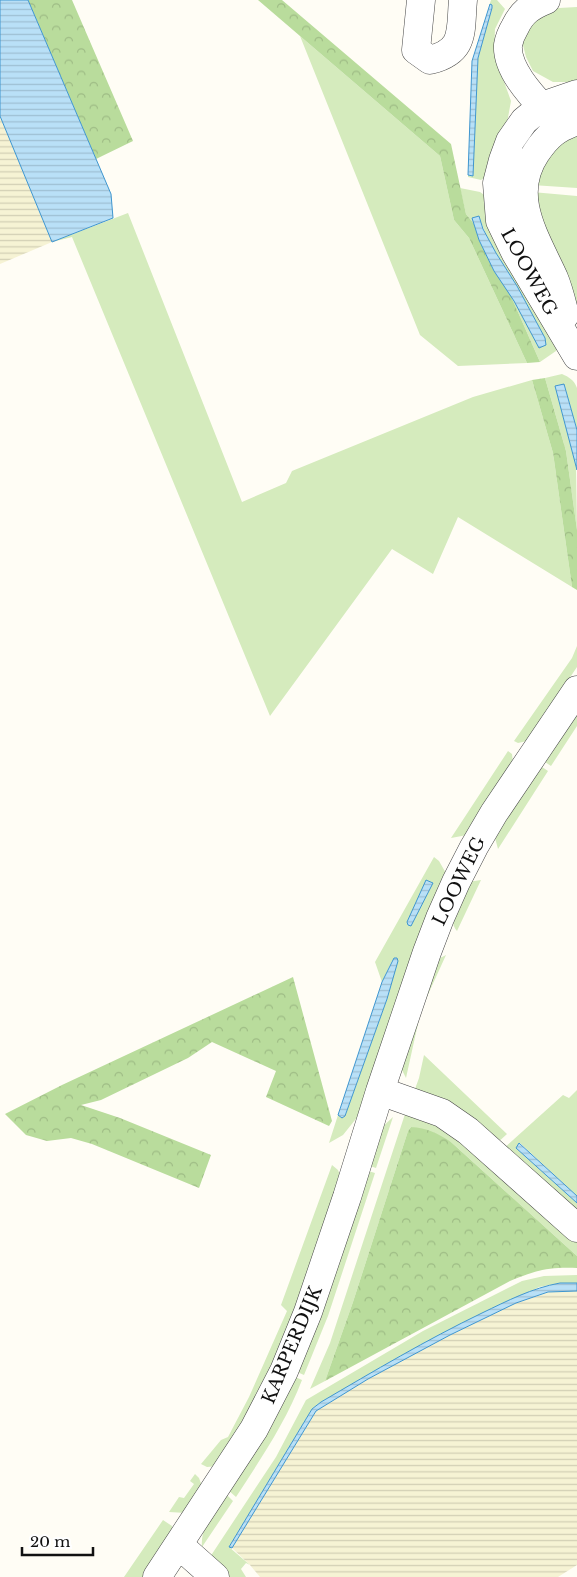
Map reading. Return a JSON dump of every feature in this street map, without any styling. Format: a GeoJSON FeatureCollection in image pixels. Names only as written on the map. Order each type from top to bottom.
{"type":"FeatureCollection","features":[{"type":"Feature","properties":{"kind":"street"},"geometry":{"type":"LineString","coordinates":[[421,0],[416,50],[430,60],[445,57],[458,43],[463,0]]}},
{"type":"Feature","properties":{"kind":"street","name":"LOOWEG"},"geometry":{"type":"LineString","coordinates":[[528,4],[508,45],[510,60],[520,80],[542,106],[568,124],[544,142],[534,156],[526,172],[523,195],[526,214],[555,282],[577,355]]}},
{"type":"Feature","properties":{"kind":"street","name":"LOOWEG"},"geometry":{"type":"LineString","coordinates":[[577,94],[542,106],[524,121],[510,141],[497,184],[500,221],[515,252],[577,355]]}},
{"type":"Feature","properties":{"kind":"street","name":"LOOWEG"},"geometry":{"type":"LineString","coordinates":[[380,1090],[433,935],[456,882],[494,813],[577,690]]}},
{"type":"Feature","properties":{"kind":"street"},"geometry":{"type":"LineString","coordinates":[[380,1090],[442,1113],[468,1131],[577,1228]]}},
{"type":"Feature","properties":{"kind":"street","name":"KARPERDIJK"},"geometry":{"type":"LineString","coordinates":[[157,1577],[254,1429],[284,1371],[308,1312],[344,1206],[380,1090]]}},
{"type":"Feature","properties":{"kind":"street"},"geometry":{"type":"LineString","coordinates":[[179,1545],[215,1577]]}},
{"type":"Feature","properties":{"kind":"shaded area"},"geometry":{"type":"Polygon","coordinates":[[[0,116],[52,242],[0,264],[0,116]]]}},
{"type":"Feature","properties":{"kind":"shaded area"},"geometry":{"type":"Polygon","coordinates":[[[556,1290],[577,1291],[577,1565],[558,1577],[260,1577],[232,1548],[316,1411],[368,1379],[450,1335],[516,1303],[556,1290]]]}},
{"type":"Feature","properties":{"kind":"green space"},"geometry":{"type":"Polygon","coordinates":[[[28,0],[72,0],[133,141],[96,159],[28,0]]]}},
{"type":"Feature","properties":{"kind":"green space"},"geometry":{"type":"Polygon","coordinates":[[[258,0],[282,0],[451,144],[466,214],[474,224],[479,240],[494,271],[510,294],[540,362],[527,363],[469,238],[454,220],[440,156],[258,0]]]}},
{"type":"Feature","properties":{"kind":"green space"},"geometry":{"type":"Polygon","coordinates":[[[491,0],[497,0],[505,9],[495,29],[494,54],[511,101],[507,123],[488,176],[481,180],[468,177],[468,175],[473,175],[478,58],[492,8],[489,6],[491,0]]]}},
{"type":"Feature","properties":{"kind":"green space"},"geometry":{"type":"Polygon","coordinates":[[[577,7],[577,82],[553,82],[533,71],[526,57],[523,36],[529,24],[545,12],[559,8],[577,7]]]}},
{"type":"Feature","properties":{"kind":"green space"},"geometry":{"type":"Polygon","coordinates":[[[300,36],[440,156],[454,220],[469,238],[527,363],[458,366],[420,335],[300,36]]]}},
{"type":"Feature","properties":{"kind":"green space"},"geometry":{"type":"Polygon","coordinates":[[[577,129],[577,188],[532,185],[536,167],[577,129]]]}},
{"type":"Feature","properties":{"kind":"green space"},"geometry":{"type":"Polygon","coordinates":[[[460,188],[480,192],[487,197],[558,346],[556,351],[540,362],[510,294],[545,338],[491,244],[479,216],[472,218],[474,224],[466,214],[460,188]]]}},
{"type":"Feature","properties":{"kind":"green space"},"geometry":{"type":"Polygon","coordinates":[[[532,192],[577,196],[577,321],[532,192]]]}},
{"type":"Feature","properties":{"kind":"green space"},"geometry":{"type":"Polygon","coordinates":[[[128,213],[242,502],[286,483],[292,471],[473,397],[532,380],[553,453],[572,587],[458,517],[433,574],[392,549],[270,716],[72,237],[52,242],[128,213]]]}},
{"type":"Feature","properties":{"kind":"green space"},"geometry":{"type":"Polygon","coordinates":[[[562,374],[571,379],[577,388],[577,430],[564,384],[555,386],[576,465],[577,530],[566,451],[545,378],[562,374]]]}},
{"type":"Feature","properties":{"kind":"green space"},"geometry":{"type":"Polygon","coordinates":[[[545,378],[566,451],[577,530],[577,590],[572,587],[553,453],[532,380],[545,378]]]}},
{"type":"Feature","properties":{"kind":"green space"},"geometry":{"type":"Polygon","coordinates":[[[577,646],[577,667],[527,741],[518,743],[514,741],[572,658],[577,646]]]}},
{"type":"Feature","properties":{"kind":"green space"},"geometry":{"type":"Polygon","coordinates":[[[577,709],[577,726],[551,766],[542,760],[577,709]]]}},
{"type":"Feature","properties":{"kind":"green space"},"geometry":{"type":"Polygon","coordinates":[[[508,751],[512,754],[513,763],[467,835],[451,838],[508,751]]]}},
{"type":"Feature","properties":{"kind":"green space"},"geometry":{"type":"Polygon","coordinates":[[[539,765],[548,771],[498,849],[494,834],[539,765]]]}},
{"type":"Feature","properties":{"kind":"green space"},"geometry":{"type":"Polygon","coordinates":[[[434,857],[439,861],[447,875],[363,1110],[343,1135],[329,1143],[338,1115],[342,1118],[345,1116],[387,999],[392,961],[382,982],[375,962],[434,857]]]}},
{"type":"Feature","properties":{"kind":"green space"},"geometry":{"type":"Polygon","coordinates":[[[481,880],[457,931],[453,920],[459,900],[468,882],[481,880]]]}},
{"type":"Feature","properties":{"kind":"green space"},"geometry":{"type":"Polygon","coordinates":[[[446,955],[421,1010],[406,1078],[402,1070],[403,1056],[434,961],[446,955]]]}},
{"type":"Feature","properties":{"kind":"green space"},"geometry":{"type":"Polygon","coordinates":[[[293,977],[332,1121],[329,1126],[266,1097],[276,1071],[212,1042],[188,1058],[101,1100],[81,1105],[120,1118],[211,1155],[199,1188],[92,1144],[71,1138],[47,1141],[26,1135],[5,1114],[62,1085],[293,977]]]}},
{"type":"Feature","properties":{"kind":"green space"},"geometry":{"type":"Polygon","coordinates":[[[424,1055],[507,1134],[495,1145],[415,1089],[424,1055]]]}},
{"type":"Feature","properties":{"kind":"green space"},"geometry":{"type":"Polygon","coordinates":[[[577,1090],[577,1196],[520,1143],[516,1148],[577,1203],[577,1222],[502,1150],[563,1095],[569,1098],[577,1090]]]}},
{"type":"Feature","properties":{"kind":"green space"},"geometry":{"type":"Polygon","coordinates":[[[405,1114],[438,1120],[577,1241],[577,1256],[451,1142],[411,1127],[408,1131],[353,1302],[325,1381],[310,1389],[330,1343],[405,1114]]]}},
{"type":"Feature","properties":{"kind":"green space"},"geometry":{"type":"Polygon","coordinates":[[[393,1117],[376,1168],[367,1165],[379,1130],[393,1117]]]}},
{"type":"Feature","properties":{"kind":"green space"},"geometry":{"type":"Polygon","coordinates":[[[411,1127],[422,1128],[451,1142],[577,1256],[577,1268],[543,1270],[510,1281],[325,1381],[353,1302],[408,1131],[411,1127]]]}},
{"type":"Feature","properties":{"kind":"green space"},"geometry":{"type":"Polygon","coordinates":[[[332,1165],[338,1170],[340,1175],[277,1363],[218,1466],[207,1467],[201,1464],[221,1440],[228,1437],[249,1397],[287,1311],[281,1305],[332,1165]]]}},
{"type":"Feature","properties":{"kind":"green space"},"geometry":{"type":"Polygon","coordinates":[[[365,1170],[375,1173],[328,1316],[304,1375],[295,1371],[365,1170]]]}},
{"type":"Feature","properties":{"kind":"green space"},"geometry":{"type":"Polygon","coordinates":[[[577,1275],[577,1283],[560,1283],[539,1287],[321,1402],[312,1409],[229,1547],[250,1565],[246,1563],[241,1569],[246,1577],[227,1577],[210,1557],[276,1457],[306,1400],[423,1331],[522,1281],[544,1276],[577,1275]]]}},
{"type":"Feature","properties":{"kind":"green space"},"geometry":{"type":"Polygon","coordinates":[[[293,1376],[302,1380],[296,1396],[272,1440],[236,1497],[228,1490],[293,1376]]]}},
{"type":"Feature","properties":{"kind":"green space"},"geometry":{"type":"Polygon","coordinates":[[[195,1474],[199,1478],[203,1489],[186,1513],[169,1512],[179,1497],[184,1498],[194,1484],[190,1481],[195,1474]]]}},
{"type":"Feature","properties":{"kind":"green space"},"geometry":{"type":"Polygon","coordinates":[[[226,1494],[233,1501],[202,1547],[203,1532],[206,1525],[226,1494]]]}},
{"type":"Feature","properties":{"kind":"green space"},"geometry":{"type":"Polygon","coordinates":[[[163,1520],[172,1526],[174,1532],[144,1577],[124,1577],[163,1520]]]}},
{"type":"Feature","properties":{"kind":"water"},"geometry":{"type":"Polygon","coordinates":[[[0,0],[28,0],[111,194],[113,218],[52,242],[0,116],[0,0]]]}},
{"type":"Feature","properties":{"kind":"water"},"geometry":{"type":"Polygon","coordinates":[[[490,4],[492,8],[478,58],[473,176],[468,175],[472,61],[490,4]]]}},
{"type":"Feature","properties":{"kind":"water"},"geometry":{"type":"Polygon","coordinates":[[[479,216],[483,229],[517,286],[545,338],[546,345],[539,348],[514,301],[494,271],[479,240],[472,218],[479,216]]]}},
{"type":"Feature","properties":{"kind":"water"},"geometry":{"type":"Polygon","coordinates":[[[564,384],[577,430],[577,470],[555,386],[564,384]]]}},
{"type":"Feature","properties":{"kind":"water"},"geometry":{"type":"Polygon","coordinates":[[[426,880],[433,883],[411,926],[408,925],[407,922],[426,880]]]}},
{"type":"Feature","properties":{"kind":"water"},"geometry":{"type":"Polygon","coordinates":[[[394,958],[397,958],[398,961],[387,999],[345,1116],[342,1118],[338,1115],[382,982],[394,958]]]}},
{"type":"Feature","properties":{"kind":"water"},"geometry":{"type":"Polygon","coordinates":[[[519,1143],[577,1196],[577,1203],[516,1148],[519,1143]]]}},
{"type":"Feature","properties":{"kind":"water"},"geometry":{"type":"Polygon","coordinates":[[[560,1283],[577,1283],[577,1291],[548,1292],[516,1303],[450,1335],[368,1379],[316,1411],[232,1548],[229,1547],[312,1409],[380,1367],[461,1323],[520,1295],[560,1283]]]}}]}
